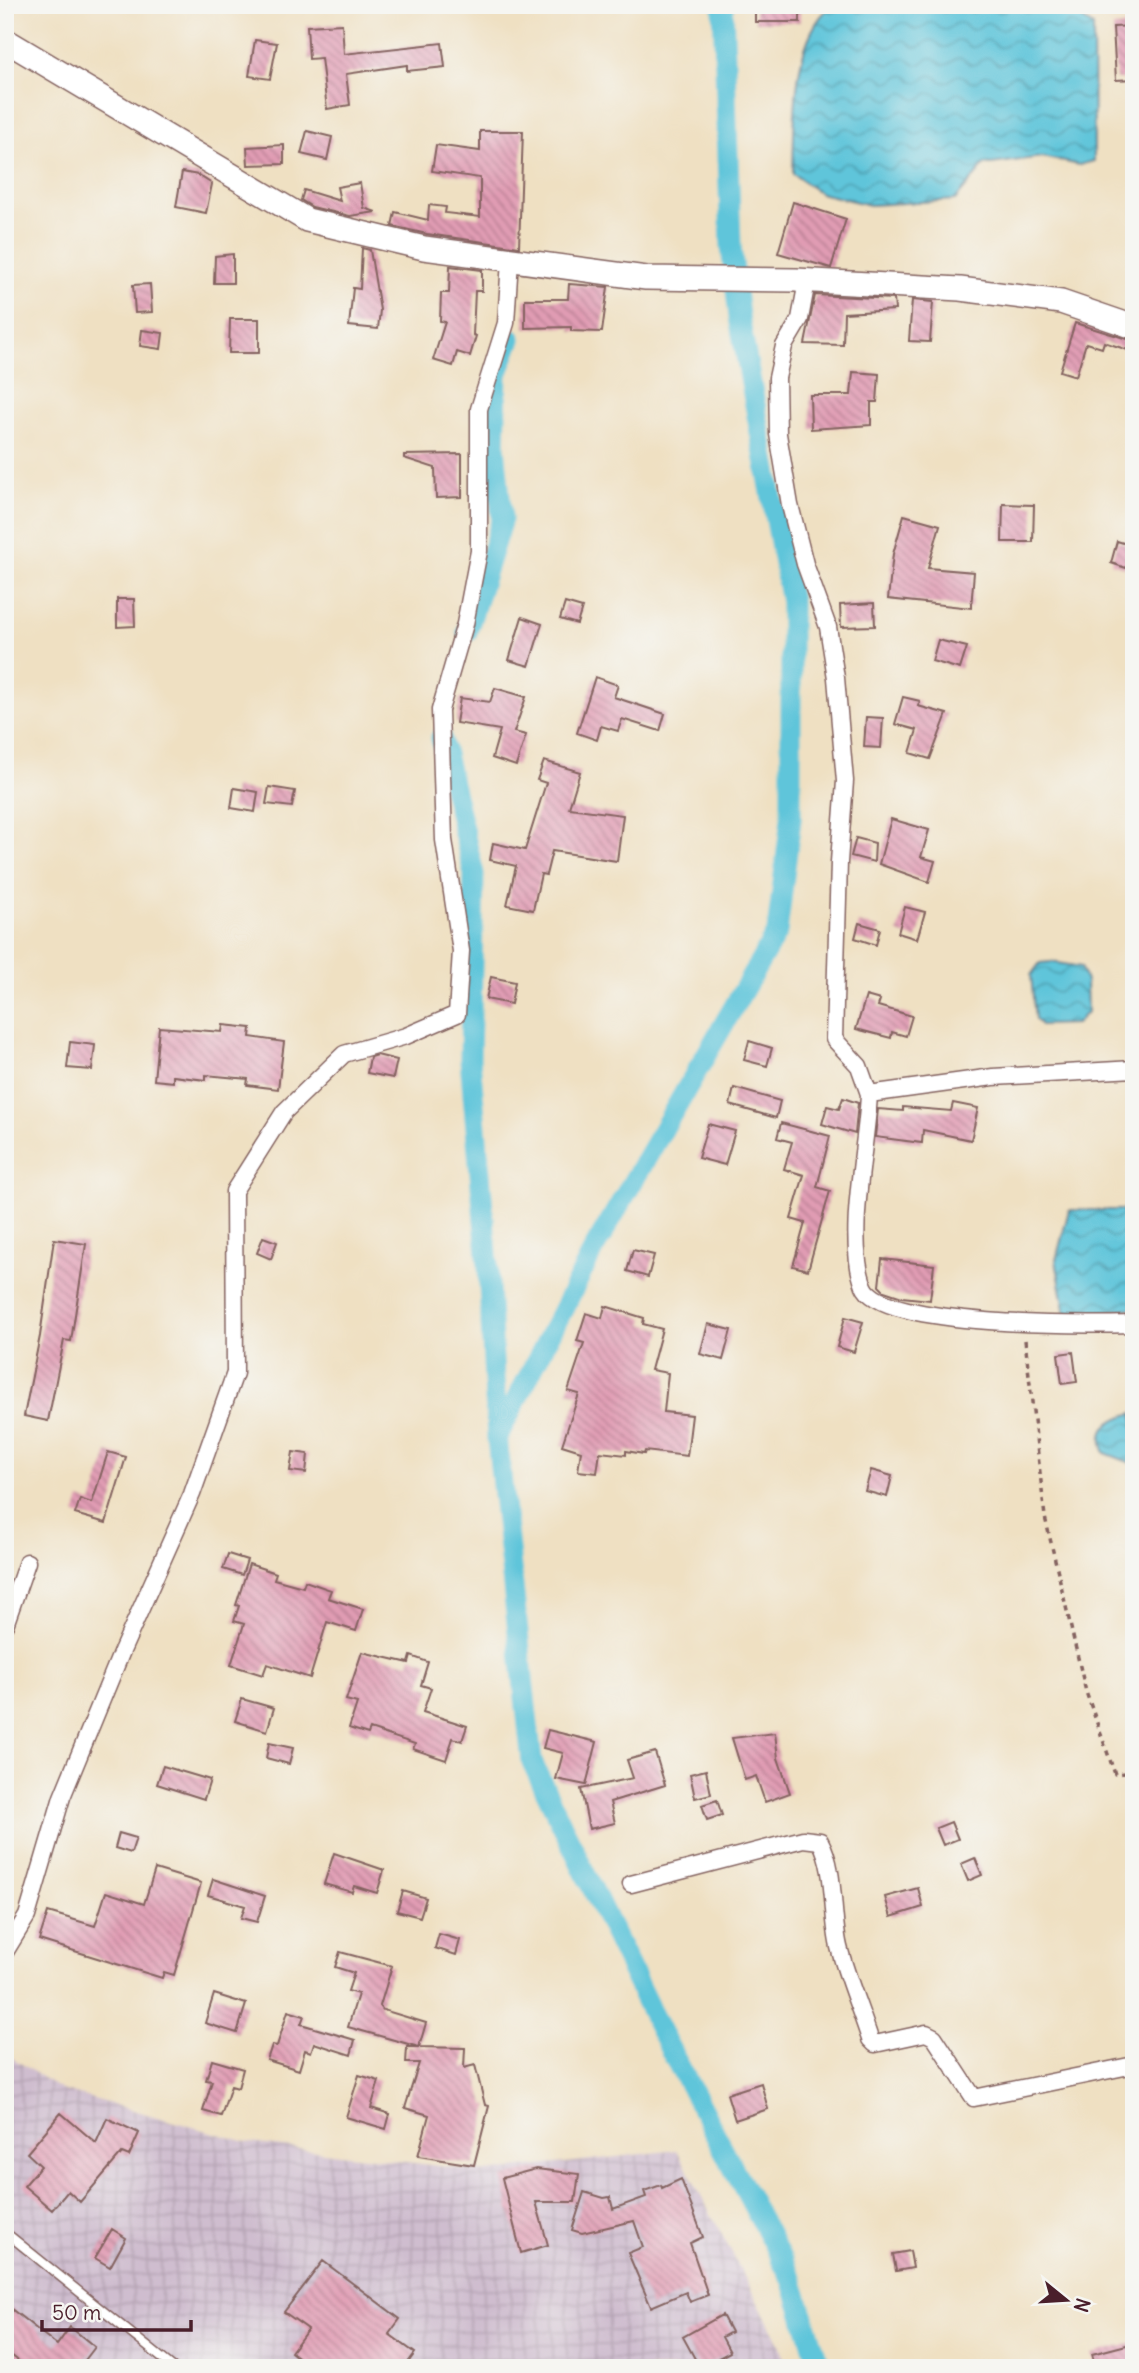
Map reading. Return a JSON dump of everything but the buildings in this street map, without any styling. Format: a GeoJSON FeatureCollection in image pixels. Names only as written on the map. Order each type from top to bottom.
{"type":"FeatureCollection","features":[{"type":"Feature","properties":{"kind":"main road"},"geometry":{"type":"LineString","coordinates":[[5,40],[307,220],[424,248],[646,278],[799,280],[960,289],[1061,302],[1134,327]]}},
{"type":"Feature","properties":{"kind":"street"},"geometry":{"type":"LineString","coordinates":[[5,1952],[27,1916],[62,1797],[192,1494],[235,1373],[234,1191],[284,1112],[344,1054],[407,1036],[457,1014],[461,951],[444,840],[440,710],[464,624],[479,551],[479,409],[506,323],[510,260]]}},
{"type":"Feature","properties":{"kind":"street"},"geometry":{"type":"LineString","coordinates":[[799,280],[805,292],[800,319],[785,346],[777,378],[778,434],[790,505],[805,564],[828,626],[836,678],[845,781],[839,862],[834,1039],[859,1066],[869,1094],[860,1173],[858,1262],[864,1289],[876,1300],[943,1316],[1023,1325],[1134,1324]]}},
{"type":"Feature","properties":{"kind":"street"},"geometry":{"type":"LineString","coordinates":[[869,1094],[993,1077],[1134,1069]]}},
{"type":"Feature","properties":{"kind":"street"},"geometry":{"type":"LineString","coordinates":[[5,1625],[27,1562]]}},
{"type":"Feature","properties":{"kind":"street"},"geometry":{"type":"LineString","coordinates":[[631,1884],[803,1839],[820,1841],[828,1856],[831,1905],[839,1947],[870,2039],[875,2044],[926,2034],[934,2037],[974,2098],[1134,2065]]}},
{"type":"Feature","properties":{"kind":"lane"},"geometry":{"type":"LineString","coordinates":[[5,2232],[174,2368]]}},
{"type":"Feature","properties":{"kind":"path"},"geometry":{"type":"LineString","coordinates":[[1023,1325],[1045,1517],[1086,1692],[1115,1774],[1134,1772]]}},
{"type":"Feature","properties":{"kind":"shaded area"},"geometry":{"type":"Polygon","coordinates":[[[5,2053],[61,2090],[250,2143],[487,2172],[677,2150],[781,2346],[786,2368],[5,2368],[5,2053]]]}},
{"type":"Feature","properties":{"kind":"water"},"geometry":{"type":"Polygon","coordinates":[[[832,5],[1050,5],[1066,8],[1093,26],[1094,161],[1079,165],[1042,157],[984,165],[955,200],[870,205],[820,193],[793,174],[795,108],[808,39],[818,20],[832,5]]]}},
{"type":"Feature","properties":{"kind":"water"},"geometry":{"type":"Polygon","coordinates":[[[1040,963],[1081,967],[1086,982],[1087,1012],[1076,1024],[1041,1025],[1035,1019],[1031,975],[1040,963]]]}},
{"type":"Feature","properties":{"kind":"water"},"geometry":{"type":"Polygon","coordinates":[[[1069,1210],[1134,1210],[1134,1308],[1066,1316],[1056,1260],[1069,1210]]]}},
{"type":"Feature","properties":{"kind":"water"},"geometry":{"type":"Polygon","coordinates":[[[1134,1413],[1134,1464],[1105,1453],[1102,1437],[1112,1421],[1134,1413]]]}},
{"type":"Feature","properties":{"kind":"waterway"},"geometry":{"type":"LineString","coordinates":[[723,5],[731,246],[739,317],[791,602],[791,819],[777,932],[594,1249],[497,1438],[532,1762],[659,2028],[792,2279],[820,2368]]}},
{"type":"Feature","properties":{"kind":"waterway"},"geometry":{"type":"LineString","coordinates":[[467,632],[502,519],[495,447],[497,374],[511,339]]}},
{"type":"Feature","properties":{"kind":"waterway"},"geometry":{"type":"LineString","coordinates":[[441,738],[474,874],[470,1059],[488,1266],[497,1435]]}}]}
